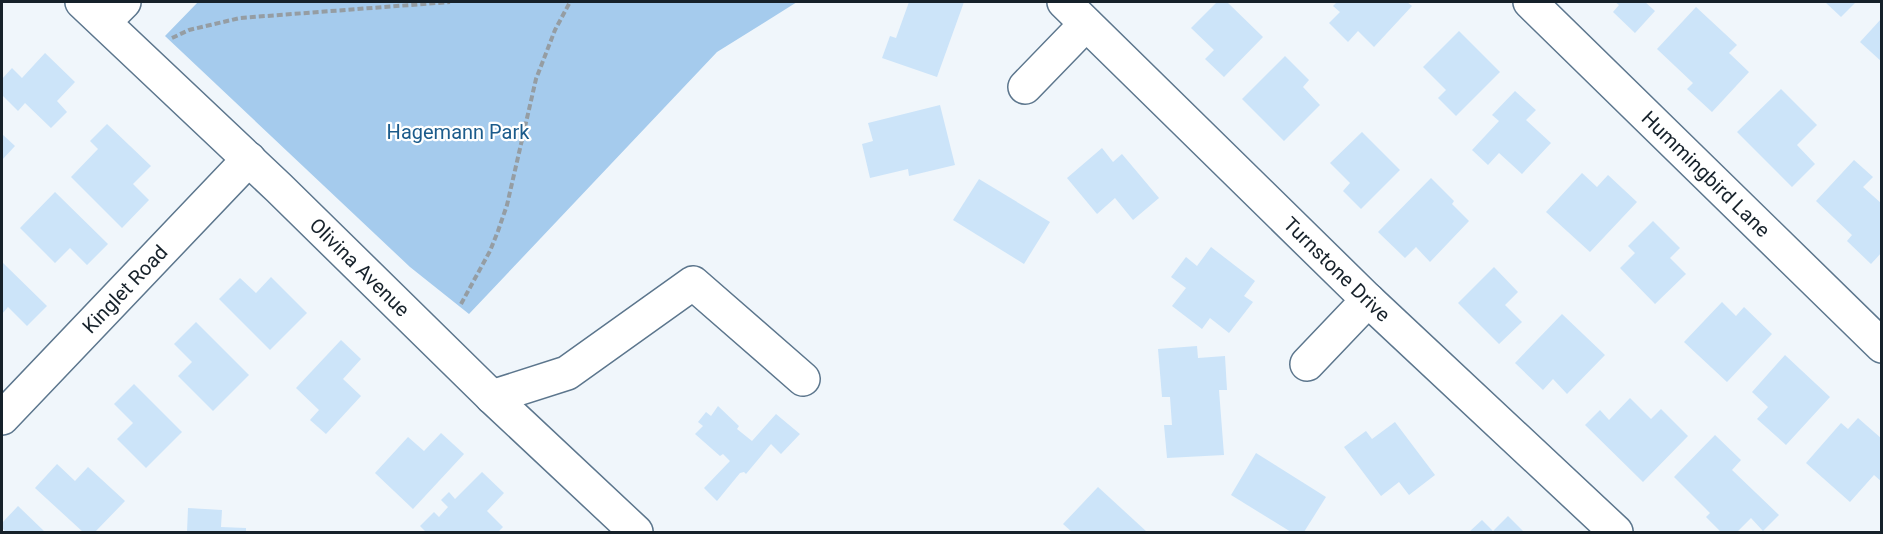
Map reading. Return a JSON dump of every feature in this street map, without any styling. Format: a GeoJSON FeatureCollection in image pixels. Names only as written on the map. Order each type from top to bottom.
{"type":"FeatureCollection","features":[{"type":"Feature","properties":{"kind":"street","name":"Hummingbird Lane"},"geometry":{"type":"LineString","coordinates":[[1530,2],[1881,346]]}},
{"type":"Feature","properties":{"kind":"street","name":"Olivina Avenue"},"geometry":{"type":"LineString","coordinates":[[104,8],[249,159],[492,397],[636,532]]}},
{"type":"Feature","properties":{"kind":"street"},"geometry":{"type":"LineString","coordinates":[[1025,87],[1075,13]]}},
{"type":"Feature","properties":{"kind":"street","name":"Turnstone Drive"},"geometry":{"type":"LineString","coordinates":[[1075,13],[1368,300],[1616,532]]}},
{"type":"Feature","properties":{"kind":"street","name":"Kinglet Road"},"geometry":{"type":"LineString","coordinates":[[2,418],[249,159]]}},
{"type":"Feature","properties":{"kind":"street"},"geometry":{"type":"LineString","coordinates":[[492,397],[567,373],[693,283],[803,379]]}},
{"type":"Feature","properties":{"kind":"street"},"geometry":{"type":"LineString","coordinates":[[1307,364],[1368,300]]}},
{"type":"Feature","properties":{"kind":"path"},"geometry":{"type":"LineString","coordinates":[[172,38],[189,30],[240,18],[450,2]]}},
{"type":"Feature","properties":{"kind":"path"},"geometry":{"type":"LineString","coordinates":[[461,304],[490,251],[501,222],[536,79],[555,30],[570,2]]}},
{"type":"Feature","properties":{"kind":"green space","name":"Hagemann Park"},"geometry":{"type":"Polygon","coordinates":[[[198,2],[797,2],[717,52],[469,314],[410,267],[165,36],[198,2]]]}},
{"type":"Feature","properties":{"kind":"building"},"geometry":{"type":"Polygon","coordinates":[[[909,2],[964,2],[937,77],[882,58],[890,36],[896,38],[909,2]]]}},
{"type":"Feature","properties":{"kind":"building"},"geometry":{"type":"Polygon","coordinates":[[[1217,2],[1227,2],[1263,37],[1224,77],[1205,59],[1214,50],[1191,28],[1217,2]]]}},
{"type":"Feature","properties":{"kind":"building"},"geometry":{"type":"Polygon","coordinates":[[[1337,2],[1407,2],[1412,6],[1374,47],[1358,31],[1348,42],[1329,23],[1340,12],[1333,6],[1337,2]]]}},
{"type":"Feature","properties":{"kind":"building"},"geometry":{"type":"Polygon","coordinates":[[[1615,2],[1645,2],[1655,11],[1635,33],[1613,12],[1619,5],[1615,2]]]}},
{"type":"Feature","properties":{"kind":"building"},"geometry":{"type":"Polygon","coordinates":[[[1825,2],[1856,2],[1841,17],[1825,2]]]}},
{"type":"Feature","properties":{"kind":"building"},"geometry":{"type":"Polygon","coordinates":[[[1696,7],[1737,45],[1729,53],[1749,72],[1712,112],[1687,89],[1693,83],[1657,49],[1696,7]]]}},
{"type":"Feature","properties":{"kind":"building"},"geometry":{"type":"Polygon","coordinates":[[[1882,18],[1882,62],[1860,42],[1882,18]]]}},
{"type":"Feature","properties":{"kind":"building"},"geometry":{"type":"Polygon","coordinates":[[[1459,31],[1500,72],[1456,116],[1438,98],[1446,90],[1423,67],[1459,31]]]}},
{"type":"Feature","properties":{"kind":"building"},"geometry":{"type":"Polygon","coordinates":[[[45,53],[75,82],[57,101],[67,112],[51,128],[25,103],[18,111],[2,95],[2,79],[12,68],[22,78],[45,53]]]}},
{"type":"Feature","properties":{"kind":"building"},"geometry":{"type":"Polygon","coordinates":[[[1285,56],[1309,80],[1303,87],[1320,105],[1284,141],[1242,99],[1285,56]]]}},
{"type":"Feature","properties":{"kind":"building"},"geometry":{"type":"Polygon","coordinates":[[[1781,89],[1817,125],[1797,145],[1815,164],[1792,187],[1737,132],[1781,89]]]}},
{"type":"Feature","properties":{"kind":"building"},"geometry":{"type":"Polygon","coordinates":[[[1515,91],[1536,110],[1526,120],[1551,143],[1522,174],[1499,153],[1488,165],[1472,150],[1499,121],[1492,115],[1515,91]]]}},
{"type":"Feature","properties":{"kind":"building"},"geometry":{"type":"Polygon","coordinates":[[[940,105],[955,165],[909,176],[908,169],[870,178],[862,144],[873,141],[868,123],[940,105]]]}},
{"type":"Feature","properties":{"kind":"building"},"geometry":{"type":"Polygon","coordinates":[[[107,124],[151,166],[133,184],[149,200],[122,228],[71,177],[98,149],[90,141],[107,124]]]}},
{"type":"Feature","properties":{"kind":"building"},"geometry":{"type":"Polygon","coordinates":[[[1362,132],[1400,170],[1361,209],[1343,191],[1350,183],[1330,163],[1362,132]]]}},
{"type":"Feature","properties":{"kind":"building"},"geometry":{"type":"Polygon","coordinates":[[[2,134],[15,146],[2,160],[2,134]]]}},
{"type":"Feature","properties":{"kind":"building"},"geometry":{"type":"Polygon","coordinates":[[[1102,148],[1113,162],[1122,154],[1159,198],[1133,220],[1115,198],[1097,214],[1067,178],[1102,148]]]}},
{"type":"Feature","properties":{"kind":"building"},"geometry":{"type":"Polygon","coordinates":[[[1854,160],[1873,177],[1863,187],[1882,204],[1882,252],[1871,264],[1847,241],[1852,235],[1816,201],[1854,160]]]}},
{"type":"Feature","properties":{"kind":"building"},"geometry":{"type":"Polygon","coordinates":[[[1582,173],[1597,187],[1608,175],[1637,202],[1590,252],[1546,212],[1582,173]]]}},
{"type":"Feature","properties":{"kind":"building"},"geometry":{"type":"Polygon","coordinates":[[[1431,178],[1454,201],[1452,204],[1469,221],[1430,262],[1416,247],[1405,258],[1378,232],[1431,178]]]}},
{"type":"Feature","properties":{"kind":"building"},"geometry":{"type":"Polygon","coordinates":[[[979,179],[1050,222],[1024,264],[953,220],[979,179]]]}},
{"type":"Feature","properties":{"kind":"building"},"geometry":{"type":"Polygon","coordinates":[[[55,192],[108,244],[87,265],[70,248],[55,263],[20,228],[55,192]]]}},
{"type":"Feature","properties":{"kind":"building"},"geometry":{"type":"Polygon","coordinates":[[[1653,221],[1680,248],[1670,258],[1686,274],[1655,304],[1620,268],[1635,253],[1628,246],[1653,221]]]}},
{"type":"Feature","properties":{"kind":"building"},"geometry":{"type":"Polygon","coordinates":[[[1211,247],[1255,281],[1244,296],[1253,302],[1229,333],[1210,318],[1202,329],[1172,306],[1186,288],[1171,277],[1186,257],[1197,266],[1211,247]]]}},
{"type":"Feature","properties":{"kind":"building"},"geometry":{"type":"Polygon","coordinates":[[[2,262],[47,306],[27,326],[8,307],[2,314],[2,262]]]}},
{"type":"Feature","properties":{"kind":"building"},"geometry":{"type":"Polygon","coordinates":[[[1494,267],[1518,292],[1505,305],[1522,322],[1499,344],[1458,303],[1494,267]]]}},
{"type":"Feature","properties":{"kind":"building"},"geometry":{"type":"Polygon","coordinates":[[[271,277],[307,313],[270,350],[219,299],[240,278],[256,293],[271,277]]]}},
{"type":"Feature","properties":{"kind":"building"},"geometry":{"type":"Polygon","coordinates":[[[1722,302],[1736,316],[1744,307],[1772,334],[1727,382],[1684,342],[1722,302]]]}},
{"type":"Feature","properties":{"kind":"building"},"geometry":{"type":"Polygon","coordinates":[[[1562,314],[1605,355],[1567,394],[1553,379],[1543,390],[1515,363],[1562,314]]]}},
{"type":"Feature","properties":{"kind":"building"},"geometry":{"type":"Polygon","coordinates":[[[196,322],[249,375],[213,411],[178,376],[192,362],[174,344],[196,322]]]}},
{"type":"Feature","properties":{"kind":"building"},"geometry":{"type":"Polygon","coordinates":[[[341,340],[361,359],[343,379],[361,396],[326,434],[310,420],[319,410],[296,388],[341,340]]]}},
{"type":"Feature","properties":{"kind":"building"},"geometry":{"type":"Polygon","coordinates":[[[1197,346],[1198,358],[1225,356],[1227,390],[1219,390],[1224,455],[1167,458],[1164,425],[1172,425],[1170,397],[1162,397],[1158,349],[1197,346]]]}},
{"type":"Feature","properties":{"kind":"building"},"geometry":{"type":"Polygon","coordinates":[[[1785,355],[1830,397],[1786,445],[1757,419],[1768,407],[1752,392],[1785,355]]]}},
{"type":"Feature","properties":{"kind":"building"},"geometry":{"type":"Polygon","coordinates":[[[134,384],[182,432],[146,468],[117,439],[133,423],[114,404],[134,384]]]}},
{"type":"Feature","properties":{"kind":"building"},"geometry":{"type":"Polygon","coordinates":[[[1630,398],[1651,419],[1661,409],[1688,436],[1643,482],[1585,425],[1600,410],[1609,420],[1630,398]]]}},
{"type":"Feature","properties":{"kind":"building"},"geometry":{"type":"Polygon","coordinates":[[[718,406],[739,426],[737,429],[752,441],[776,414],[800,434],[781,454],[771,444],[746,474],[740,473],[717,501],[704,488],[730,461],[723,454],[720,456],[695,434],[703,426],[698,422],[706,412],[711,416],[718,406]]]}},
{"type":"Feature","properties":{"kind":"building"},"geometry":{"type":"Polygon","coordinates":[[[1858,418],[1882,439],[1882,482],[1874,475],[1850,502],[1806,463],[1841,423],[1848,429],[1858,418]]]}},
{"type":"Feature","properties":{"kind":"building"},"geometry":{"type":"Polygon","coordinates":[[[1395,422],[1435,475],[1409,495],[1399,482],[1381,496],[1344,447],[1366,431],[1372,439],[1395,422]]]}},
{"type":"Feature","properties":{"kind":"building"},"geometry":{"type":"Polygon","coordinates":[[[441,433],[464,454],[413,509],[375,473],[408,437],[424,451],[441,433]]]}},
{"type":"Feature","properties":{"kind":"building"},"geometry":{"type":"Polygon","coordinates":[[[1715,435],[1741,460],[1732,470],[1779,515],[1763,531],[1751,518],[1737,532],[1721,532],[1706,517],[1710,513],[1674,477],[1715,435]]]}},
{"type":"Feature","properties":{"kind":"building"},"geometry":{"type":"Polygon","coordinates":[[[1256,453],[1326,497],[1304,532],[1291,532],[1231,495],[1256,453]]]}},
{"type":"Feature","properties":{"kind":"building"},"geometry":{"type":"Polygon","coordinates":[[[57,464],[75,481],[88,467],[125,501],[95,532],[83,532],[35,488],[57,464]]]}},
{"type":"Feature","properties":{"kind":"building"},"geometry":{"type":"Polygon","coordinates":[[[482,472],[504,493],[487,511],[503,527],[498,532],[426,532],[420,526],[434,512],[439,517],[448,507],[441,500],[449,492],[455,499],[482,472]]]}},
{"type":"Feature","properties":{"kind":"building"},"geometry":{"type":"Polygon","coordinates":[[[1098,487],[1147,532],[1072,532],[1063,524],[1098,487]]]}},
{"type":"Feature","properties":{"kind":"building"},"geometry":{"type":"Polygon","coordinates":[[[18,506],[45,532],[6,532],[2,528],[2,523],[18,506]]]}},
{"type":"Feature","properties":{"kind":"building"},"geometry":{"type":"Polygon","coordinates":[[[188,508],[222,510],[221,527],[246,528],[246,532],[187,532],[188,508]]]}},
{"type":"Feature","properties":{"kind":"building"},"geometry":{"type":"Polygon","coordinates":[[[1508,516],[1524,532],[1469,532],[1482,520],[1493,531],[1508,516]]]}}]}
